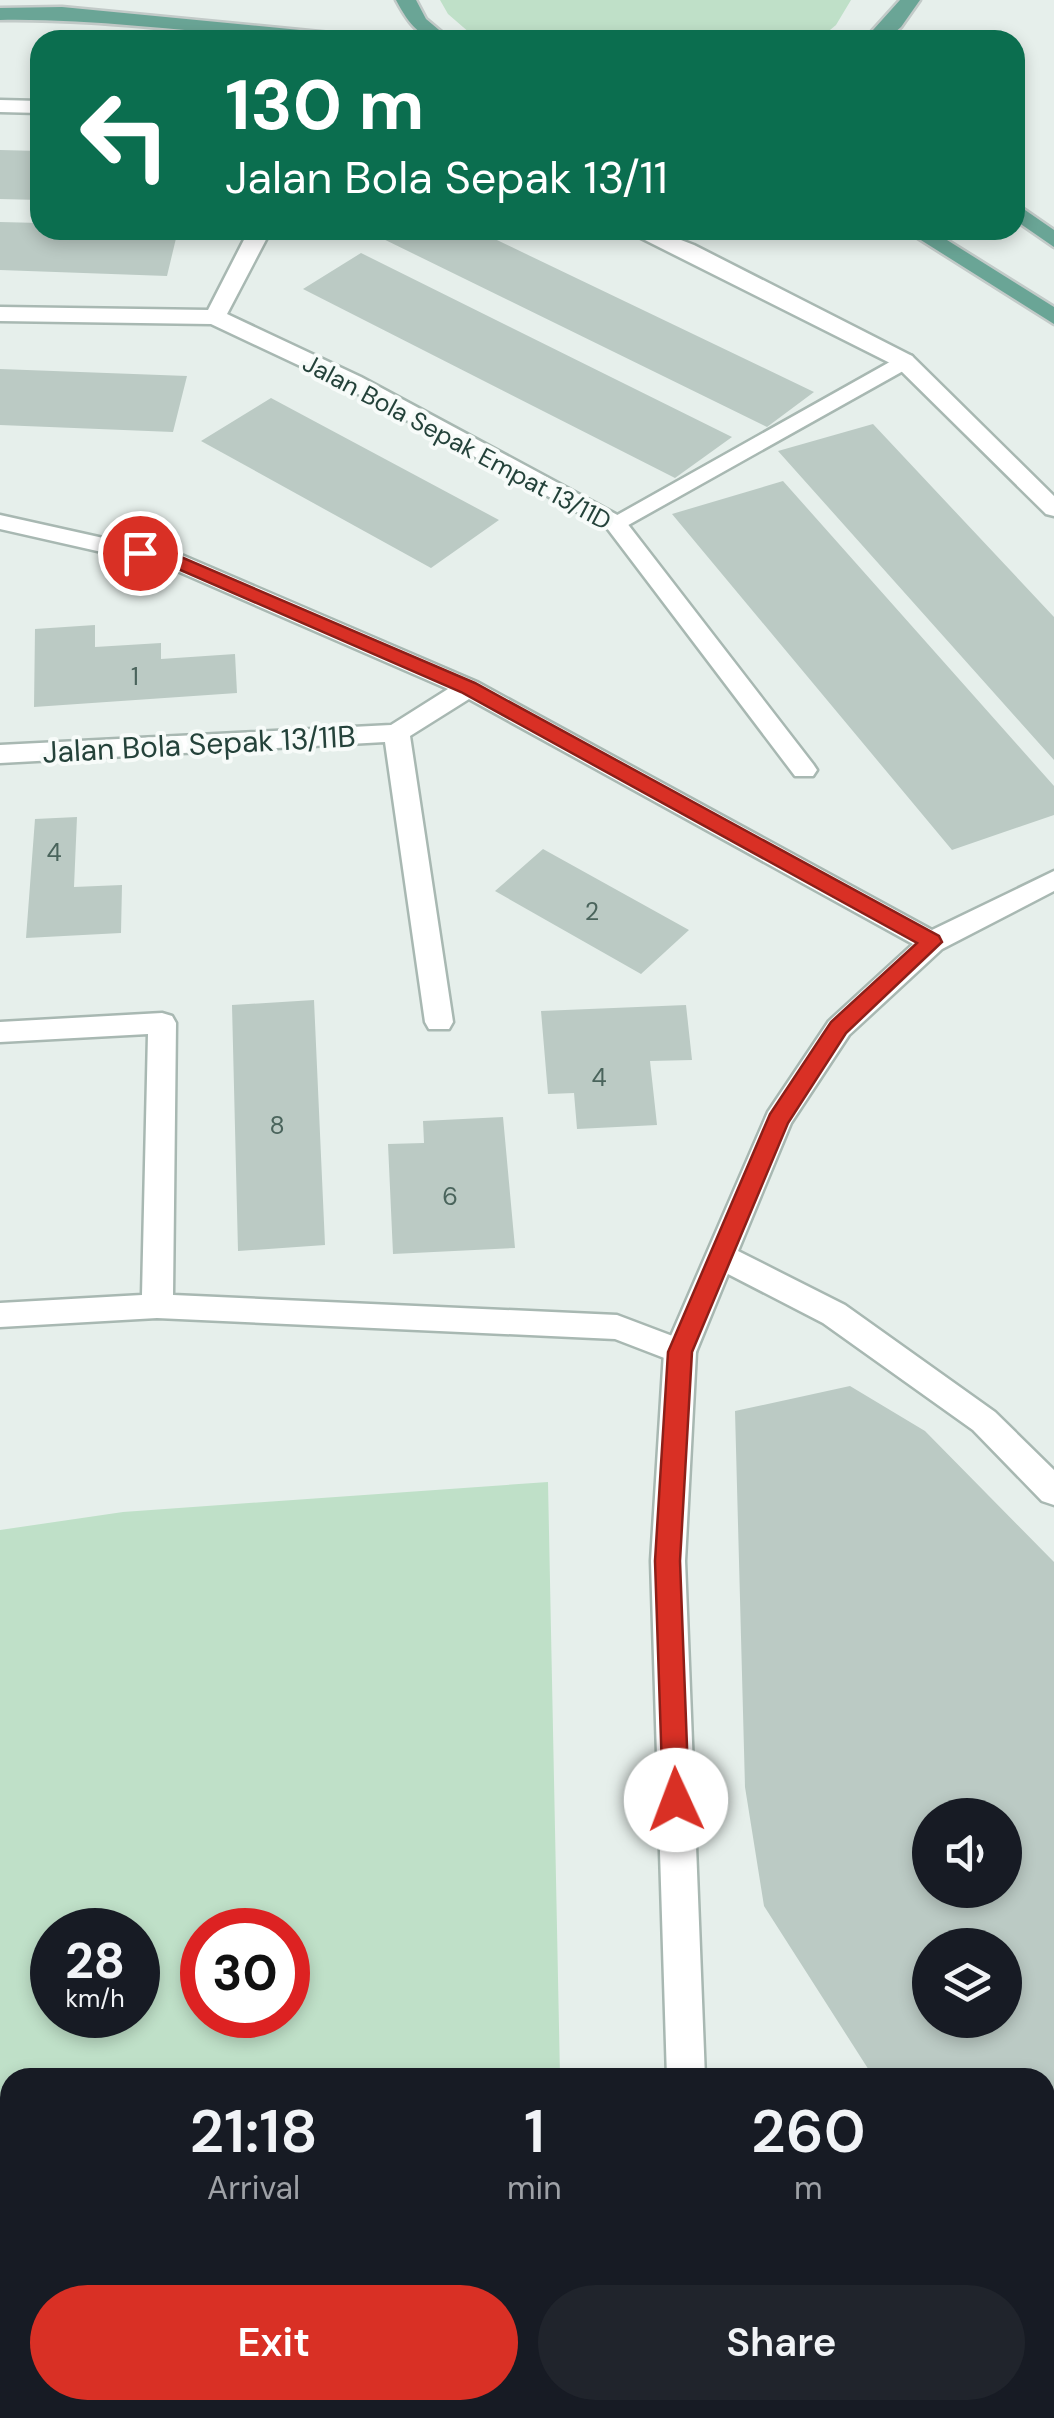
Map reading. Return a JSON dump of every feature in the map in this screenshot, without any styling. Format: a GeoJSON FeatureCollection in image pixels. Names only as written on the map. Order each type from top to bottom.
{"type":"FeatureCollection","features":[{"type":"Feature","properties":{"kind":"main road"},"geometry":{"type":"LineString","coordinates":[[406,0],[418,22],[428,30]]}},
{"type":"Feature","properties":{"kind":"main road"},"geometry":{"type":"LineString","coordinates":[[898,30],[910,0]]}},
{"type":"Feature","properties":{"kind":"main road"},"geometry":{"type":"LineString","coordinates":[[0,14],[62,13],[238,30]]}},
{"type":"Feature","properties":{"kind":"main road"},"geometry":{"type":"LineString","coordinates":[[1025,217],[1054,241]]}},
{"type":"Feature","properties":{"kind":"main road"},"geometry":{"type":"LineString","coordinates":[[932,240],[1054,317]]}},
{"type":"Feature","properties":{"kind":"street"},"geometry":{"type":"LineString","coordinates":[[0,106],[30,107]]}},
{"type":"Feature","properties":{"kind":"street"},"geometry":{"type":"LineString","coordinates":[[214,317],[255,240]]}},
{"type":"Feature","properties":{"kind":"street"},"geometry":{"type":"LineString","coordinates":[[661,240],[904,361],[1054,509]]}},
{"type":"Feature","properties":{"kind":"street","name":"Jalan Bola Sepak Empat 13/11D"},"geometry":{"type":"LineString","coordinates":[[0,314],[214,317],[353,382],[615,523],[804,770]]}},
{"type":"Feature","properties":{"kind":"street"},"geometry":{"type":"LineString","coordinates":[[615,523],[904,361]]}},
{"type":"Feature","properties":{"kind":"street"},"geometry":{"type":"LineString","coordinates":[[0,522],[175,561],[468,688],[932,942]]}},
{"type":"Feature","properties":{"kind":"street"},"geometry":{"type":"LineString","coordinates":[[439,1022],[398,733],[468,688]]}},
{"type":"Feature","properties":{"kind":"street","name":"Jalan Bola Sepak 13/11B"},"geometry":{"type":"LineString","coordinates":[[0,754],[398,733]]}},
{"type":"Feature","properties":{"kind":"street"},"geometry":{"type":"LineString","coordinates":[[686,2068],[668,1561],[680,1352],[778,1120],[839,1028],[932,942],[1054,880]]}},
{"type":"Feature","properties":{"kind":"street"},"geometry":{"type":"LineString","coordinates":[[0,1032],[162,1023],[157,1306]]}},
{"type":"Feature","properties":{"kind":"street"},"geometry":{"type":"LineString","coordinates":[[723,1257],[834,1314],[984,1421],[1054,1491]]}},
{"type":"Feature","properties":{"kind":"street"},"geometry":{"type":"LineString","coordinates":[[0,1315],[157,1306],[617,1327],[680,1352]]}},
{"type":"Feature","properties":{"kind":"green space"},"geometry":{"type":"Polygon","coordinates":[[[440,0],[851,0],[830,30],[466,30],[448,14],[440,0]]]}},
{"type":"Feature","properties":{"kind":"green space"},"geometry":{"type":"Polygon","coordinates":[[[548,1482],[560,2068],[0,2068],[0,1530],[123,1512],[548,1482]]]}},
{"type":"Feature","properties":{"kind":"building"},"geometry":{"type":"Polygon","coordinates":[[[0,150],[30,151],[30,200],[0,199],[0,150]]]}},
{"type":"Feature","properties":{"kind":"building"},"geometry":{"type":"Polygon","coordinates":[[[0,222],[30,223],[30,240],[176,240],[167,276],[0,270],[0,222]]]}},
{"type":"Feature","properties":{"kind":"building"},"geometry":{"type":"Polygon","coordinates":[[[385,240],[497,240],[814,392],[767,427],[385,240]]]}},
{"type":"Feature","properties":{"kind":"building"},"geometry":{"type":"Polygon","coordinates":[[[361,253],[732,437],[675,478],[303,289],[361,253]]]}},
{"type":"Feature","properties":{"kind":"building"},"geometry":{"type":"Polygon","coordinates":[[[0,369],[187,376],[173,432],[0,425],[0,369]]]}},
{"type":"Feature","properties":{"kind":"building"},"geometry":{"type":"Polygon","coordinates":[[[271,398],[499,520],[431,568],[201,441],[271,398]]]}},
{"type":"Feature","properties":{"kind":"building"},"geometry":{"type":"Polygon","coordinates":[[[873,424],[1054,617],[1054,760],[778,451],[873,424]]]}},
{"type":"Feature","properties":{"kind":"building"},"geometry":{"type":"Polygon","coordinates":[[[783,481],[1054,786],[1054,815],[952,850],[672,514],[783,481]]]}},
{"type":"Feature","properties":{"kind":"building"},"geometry":{"type":"Polygon","coordinates":[[[95,625],[95,647],[161,643],[161,659],[235,654],[237,693],[34,707],[35,629],[95,625]]]}},
{"type":"Feature","properties":{"kind":"building"},"geometry":{"type":"Polygon","coordinates":[[[77,817],[74,887],[122,885],[121,933],[26,938],[35,819],[77,817]]]}},
{"type":"Feature","properties":{"kind":"building"},"geometry":{"type":"Polygon","coordinates":[[[543,849],[689,930],[641,974],[495,891],[543,849]]]}},
{"type":"Feature","properties":{"kind":"building"},"geometry":{"type":"Polygon","coordinates":[[[314,1000],[325,1245],[238,1251],[232,1005],[314,1000]]]}},
{"type":"Feature","properties":{"kind":"building"},"geometry":{"type":"Polygon","coordinates":[[[686,1005],[692,1060],[650,1061],[657,1125],[577,1129],[574,1093],[548,1094],[541,1011],[686,1005]]]}},
{"type":"Feature","properties":{"kind":"building"},"geometry":{"type":"Polygon","coordinates":[[[503,1117],[515,1248],[393,1254],[388,1144],[424,1143],[423,1121],[503,1117]]]}},
{"type":"Feature","properties":{"kind":"building"},"geometry":{"type":"Polygon","coordinates":[[[850,1386],[925,1431],[1054,1562],[1054,2068],[868,2068],[764,1906],[745,1787],[735,1411],[850,1386]]]}},
{"type":"Feature","properties":{"kind":"route"},"geometry":{"type":"LineString","coordinates":[[140,553],[175,561],[468,688],[932,942],[839,1028],[778,1120],[680,1352],[668,1561],[676,1800]]}}]}
